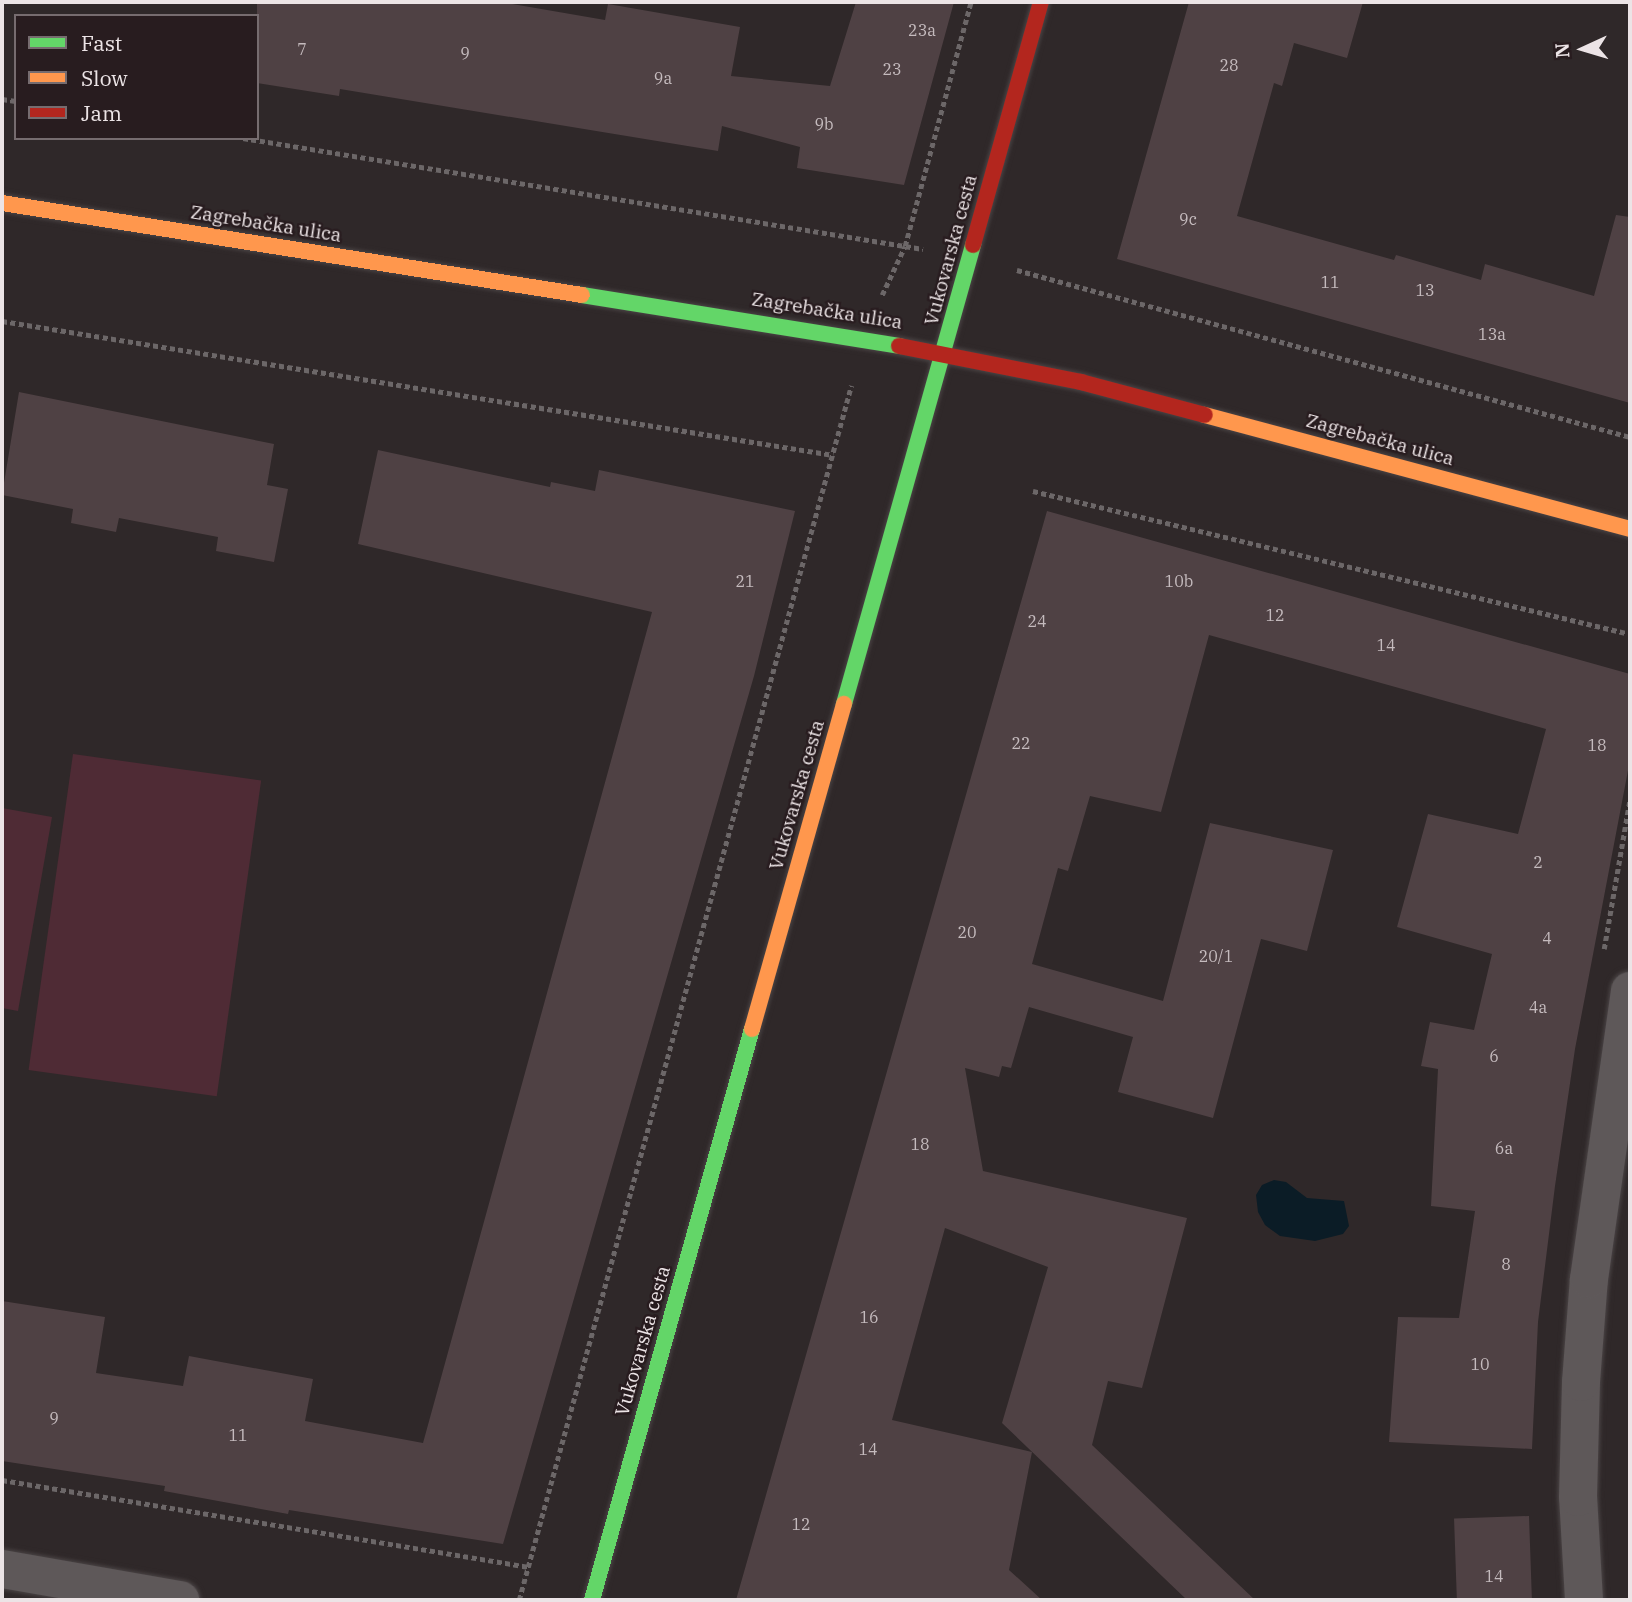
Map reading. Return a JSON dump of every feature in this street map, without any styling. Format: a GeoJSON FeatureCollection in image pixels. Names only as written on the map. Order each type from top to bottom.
{"type":"FeatureCollection","features":[{"type":"Feature","properties":{"kind":"street","name":"Vukovarska cesta"},"geometry":{"type":"LineString","coordinates":[[592,1600],[945,352],[1041,2]]}},
{"type":"Feature","properties":{"kind":"street","name":"Zagrebačka ulica"},"geometry":{"type":"LineString","coordinates":[[2,203],[945,352],[1081,382],[1630,529]]}},
{"type":"Feature","properties":{"kind":"street"},"geometry":{"type":"LineString","coordinates":[[1584,1600],[1578,1497],[1581,1382],[1589,1279],[1630,991]]}},
{"type":"Feature","properties":{"kind":"street"},"geometry":{"type":"LineString","coordinates":[[609,1538],[611,1593]]}},
{"type":"Feature","properties":{"kind":"street"},"geometry":{"type":"LineString","coordinates":[[2,1569],[180,1600]]}},
{"type":"Feature","properties":{"kind":"path"},"geometry":{"type":"LineString","coordinates":[[519,1600],[863,337],[905,246],[971,2]]}},
{"type":"Feature","properties":{"kind":"path"},"geometry":{"type":"LineString","coordinates":[[2,321],[833,455]]}},
{"type":"Feature","properties":{"kind":"path"},"geometry":{"type":"LineString","coordinates":[[1033,491],[1630,634]]}},
{"type":"Feature","properties":{"kind":"path"},"geometry":{"type":"LineString","coordinates":[[2,1480],[529,1567]]}},
{"type":"Feature","properties":{"kind":"shaded area"},"geometry":{"type":"Polygon","coordinates":[[[73,754],[261,780],[217,1096],[29,1070],[73,754]]]}},
{"type":"Feature","properties":{"kind":"shaded area"},"geometry":{"type":"Polygon","coordinates":[[[2,808],[52,817],[18,1011],[2,1008],[2,808]]]}},
{"type":"Feature","properties":{"kind":"water"},"geometry":{"type":"Polygon","coordinates":[[[1274,1180],[1286,1182],[1307,1198],[1344,1201],[1349,1226],[1343,1234],[1315,1241],[1280,1236],[1265,1225],[1258,1212],[1256,1195],[1262,1185],[1274,1180]]]}},
{"type":"Feature","properties":{"kind":"building"},"geometry":{"type":"Polygon","coordinates":[[[257,2],[500,2],[605,20],[608,4],[740,27],[731,76],[830,86],[856,2],[954,2],[904,185],[797,168],[800,147],[722,126],[718,151],[340,89],[339,96],[259,83],[257,2]]]}},
{"type":"Feature","properties":{"kind":"building"},"geometry":{"type":"Polygon","coordinates":[[[1189,2],[1363,2],[1347,58],[1294,43],[1282,86],[1274,83],[1237,216],[1394,260],[1396,255],[1481,280],[1485,264],[1594,296],[1616,215],[1630,217],[1630,403],[1117,259],[1189,2]]]}},
{"type":"Feature","properties":{"kind":"building"},"geometry":{"type":"Polygon","coordinates":[[[19,392],[274,444],[267,485],[288,489],[274,562],[216,551],[218,537],[119,518],[116,532],[71,523],[73,509],[2,495],[19,392]]]}},
{"type":"Feature","properties":{"kind":"building"},"geometry":{"type":"Polygon","coordinates":[[[378,450],[550,487],[551,482],[595,491],[599,470],[795,511],[754,676],[503,1544],[289,1510],[288,1514],[164,1491],[165,1486],[2,1461],[2,1301],[105,1317],[96,1373],[183,1386],[189,1356],[313,1379],[305,1421],[423,1443],[652,612],[358,544],[378,450]]]}},
{"type":"Feature","properties":{"kind":"building"},"geometry":{"type":"Polygon","coordinates":[[[1047,511],[1630,674],[1630,760],[1575,1049],[1555,1186],[1538,1322],[1532,1449],[1389,1442],[1398,1317],[1459,1318],[1475,1211],[1431,1206],[1438,1069],[1421,1066],[1430,1022],[1474,1030],[1492,954],[1397,927],[1428,814],[1518,834],[1546,729],[1209,635],[1161,812],[1090,796],[1068,871],[1058,868],[1032,964],[1163,1001],[1210,823],[1333,850],[1307,951],[1261,939],[1213,1118],[1118,1092],[1133,1037],[1029,1007],[1011,1068],[1002,1066],[999,1077],[965,1068],[983,1171],[1187,1218],[1142,1388],[1108,1381],[1092,1445],[1255,1600],[1187,1600],[1002,1423],[1048,1267],[945,1228],[892,1420],[1032,1452],[1009,1570],[1042,1600],[736,1600],[1047,511]]]}},
{"type":"Feature","properties":{"kind":"building"},"geometry":{"type":"Polygon","coordinates":[[[1529,1516],[1532,1600],[1457,1600],[1454,1519],[1529,1516]]]}},
{"type":"Feature","properties":{"kind":"traffic: fast"},"geometry":{"type":"LineString","coordinates":[[844,704],[973,245]]}},
{"type":"Feature","properties":{"kind":"traffic: fast"},"geometry":{"type":"LineString","coordinates":[[582,295],[899,346]]}},
{"type":"Feature","properties":{"kind":"traffic: fast"},"geometry":{"type":"LineString","coordinates":[[592,1600],[752,1029]]}},
{"type":"Feature","properties":{"kind":"traffic: slow"},"geometry":{"type":"LineString","coordinates":[[2,203],[582,295]]}},
{"type":"Feature","properties":{"kind":"traffic: slow"},"geometry":{"type":"LineString","coordinates":[[1205,415],[1630,529]]}},
{"type":"Feature","properties":{"kind":"traffic: slow"},"geometry":{"type":"LineString","coordinates":[[752,1029],[844,704]]}},
{"type":"Feature","properties":{"kind":"traffic: jam"},"geometry":{"type":"LineString","coordinates":[[973,245],[1041,2]]}},
{"type":"Feature","properties":{"kind":"traffic: jam"},"geometry":{"type":"LineString","coordinates":[[899,346],[1081,382],[1205,415]]}}]}
